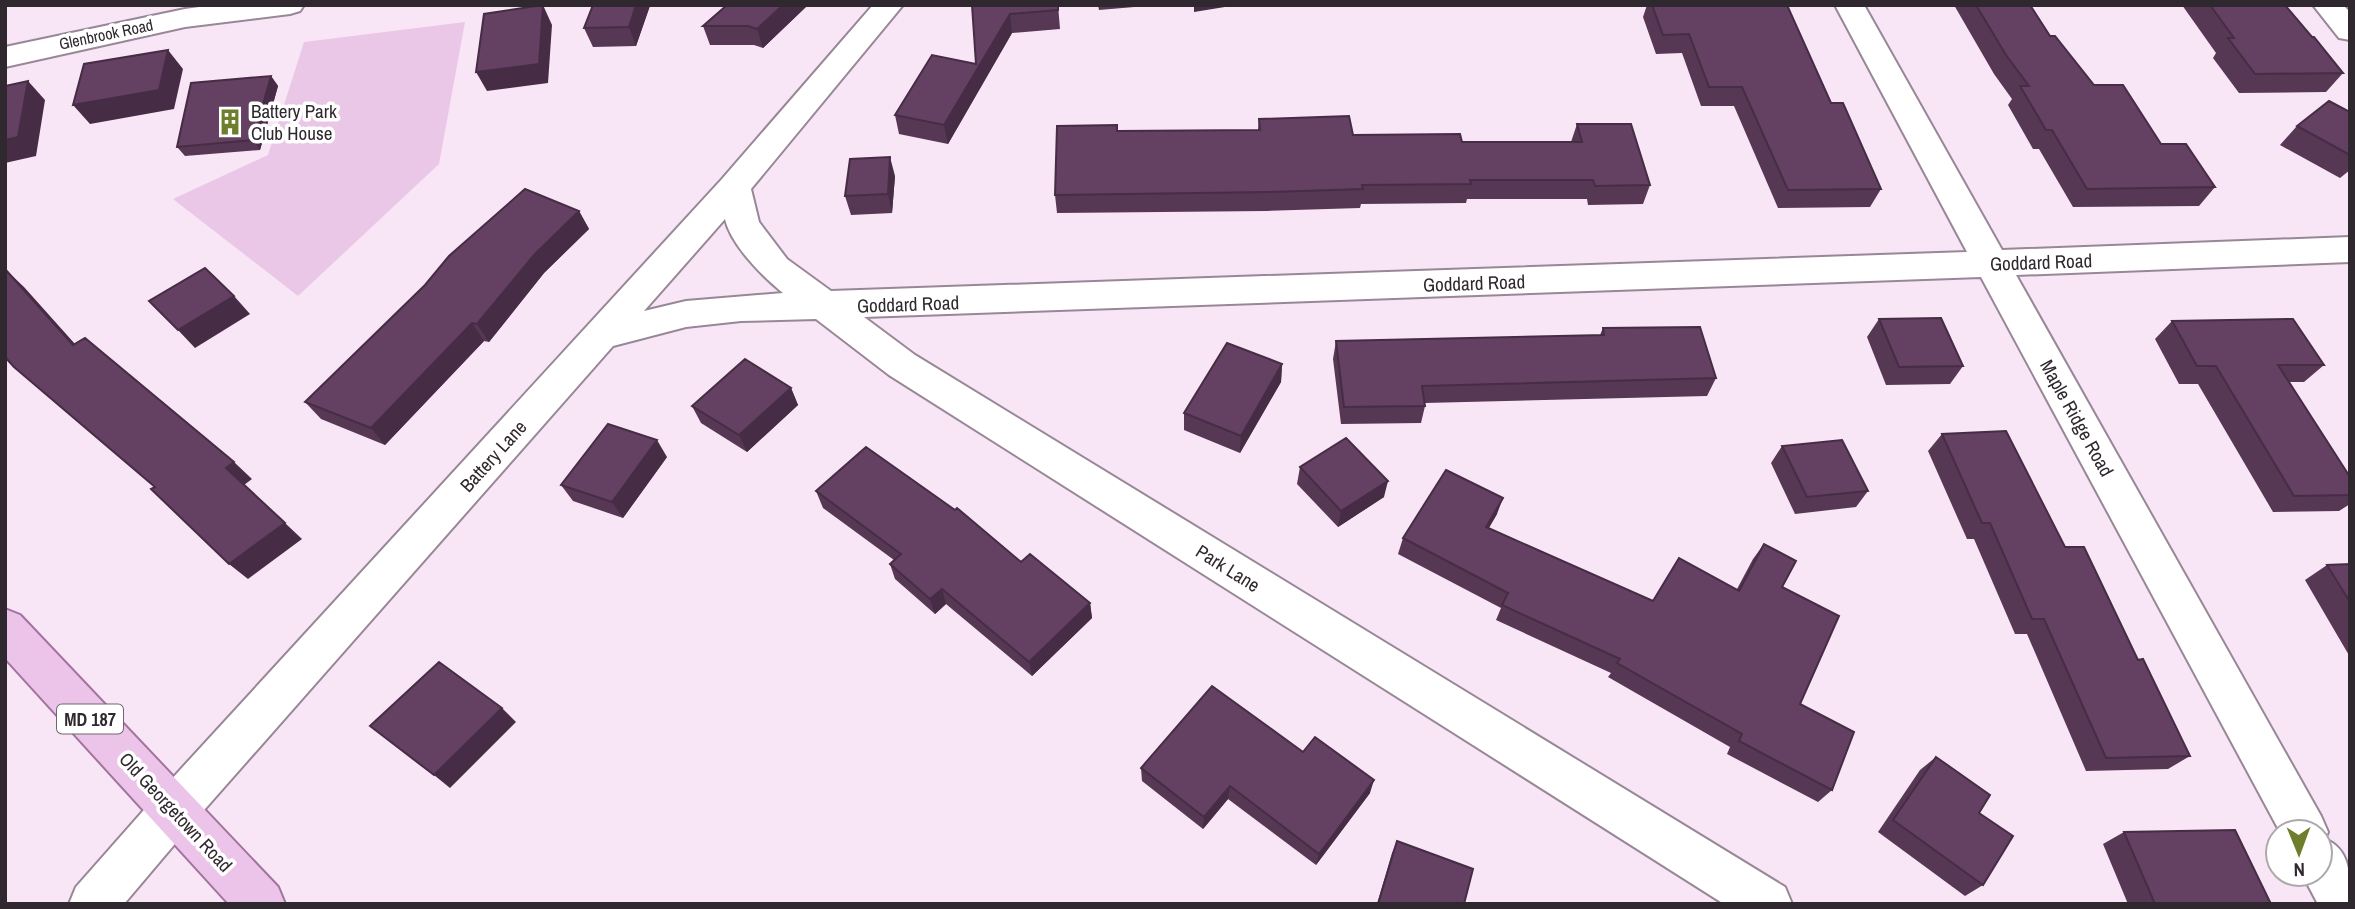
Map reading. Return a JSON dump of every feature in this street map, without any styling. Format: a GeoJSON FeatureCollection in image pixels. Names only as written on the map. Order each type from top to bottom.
{"type":"FeatureCollection","features":[{"type":"Feature","properties":{"kind":"main road","name":"Old Georgetown Road"},"geometry":{"type":"LineString","coordinates":[[5,628],[261,904]]}},
{"type":"Feature","properties":{"kind":"street","name":"Glenbrook Road"},"geometry":{"type":"LineString","coordinates":[[11,56],[181,11],[290,5]]}},
{"type":"Feature","properties":{"kind":"street","name":"Battery Lane"},"geometry":{"type":"LineString","coordinates":[[93,904],[174,810],[734,187],[889,5]]}},
{"type":"Feature","properties":{"kind":"street","name":"Maple Ridge Road"},"geometry":{"type":"LineString","coordinates":[[1849,5],[2297,818]]}},
{"type":"Feature","properties":{"kind":"street"},"geometry":{"type":"LineString","coordinates":[[2327,5],[2350,31]]}},
{"type":"Feature","properties":{"kind":"street"},"geometry":{"type":"LineString","coordinates":[[11,56],[85,12]]}},
{"type":"Feature","properties":{"kind":"street","name":"Park Lane"},"geometry":{"type":"LineString","coordinates":[[734,187],[743,225],[775,268],[902,365],[1768,904]]}},
{"type":"Feature","properties":{"kind":"street","name":"Goddard Road"},"geometry":{"type":"LineString","coordinates":[[602,335],[686,314],[741,308],[828,307],[2350,249]]}},
{"type":"Feature","properties":{"kind":"street"},"geometry":{"type":"LineString","coordinates":[[2334,886],[2344,904]]}},
{"type":"Feature","properties":{"kind":"shaded area"},"geometry":{"type":"Polygon","coordinates":[[[465,22],[439,164],[298,296],[173,199],[268,155],[304,42],[465,22]]]}},
{"type":"Feature","properties":{"kind":"building"},"geometry":{"type":"Polygon","coordinates":[[[543,5],[539,64],[476,72],[484,14],[543,5]]]}},
{"type":"Feature","properties":{"kind":"building"},"geometry":{"type":"Polygon","coordinates":[[[593,5],[636,5],[629,27],[584,28],[593,5]]]}},
{"type":"Feature","properties":{"kind":"building"},"geometry":{"type":"Polygon","coordinates":[[[727,5],[783,5],[757,29],[748,26],[703,26],[727,5]]]}},
{"type":"Feature","properties":{"kind":"building"},"geometry":{"type":"Polygon","coordinates":[[[972,5],[1058,5],[1058,10],[1010,14],[944,125],[895,115],[932,55],[976,64],[972,5]]]}},
{"type":"Feature","properties":{"kind":"building"},"geometry":{"type":"Polygon","coordinates":[[[1652,5],[1787,5],[1831,103],[1843,103],[1881,189],[1788,190],[1742,87],[1709,87],[1689,34],[1663,35],[1652,5]]]}},
{"type":"Feature","properties":{"kind":"building"},"geometry":{"type":"Polygon","coordinates":[[[1976,5],[2030,5],[2050,36],[2055,36],[2094,85],[2123,85],[2161,144],[2186,144],[2215,187],[2087,189],[2052,130],[2046,130],[2020,86],[2029,86],[2006,55],[1976,5]]]}},
{"type":"Feature","properties":{"kind":"building"},"geometry":{"type":"Polygon","coordinates":[[[2210,5],[2285,5],[2343,73],[2255,74],[2228,38],[2234,38],[2210,5]]]}},
{"type":"Feature","properties":{"kind":"building"},"geometry":{"type":"Polygon","coordinates":[[[168,50],[159,90],[73,105],[84,64],[168,50]]]}},
{"type":"Feature","properties":{"kind":"building","name":"Battery Park Club House"},"geometry":{"type":"Polygon","coordinates":[[[271,76],[253,140],[177,147],[191,83],[271,76]]]}},
{"type":"Feature","properties":{"kind":"building"},"geometry":{"type":"Polygon","coordinates":[[[28,81],[18,137],[5,140],[5,86],[28,81]]]}},
{"type":"Feature","properties":{"kind":"building"},"geometry":{"type":"Polygon","coordinates":[[[2329,101],[2350,112],[2350,155],[2297,126],[2329,101]]]}},
{"type":"Feature","properties":{"kind":"building"},"geometry":{"type":"Polygon","coordinates":[[[1349,116],[1353,135],[1460,134],[1462,142],[1582,142],[1577,124],[1631,124],[1650,185],[1595,186],[1593,180],[1470,180],[1471,184],[1362,185],[1363,189],[1055,195],[1057,126],[1117,125],[1117,131],[1260,130],[1259,119],[1349,116]]]}},
{"type":"Feature","properties":{"kind":"building"},"geometry":{"type":"Polygon","coordinates":[[[890,157],[888,194],[845,196],[850,159],[890,157]]]}},
{"type":"Feature","properties":{"kind":"building"},"geometry":{"type":"Polygon","coordinates":[[[525,189],[579,211],[534,255],[477,324],[472,323],[371,428],[305,402],[425,285],[449,256],[525,189]]]}},
{"type":"Feature","properties":{"kind":"building"},"geometry":{"type":"Polygon","coordinates":[[[205,268],[234,296],[178,330],[149,301],[205,268]]]}},
{"type":"Feature","properties":{"kind":"building"},"geometry":{"type":"Polygon","coordinates":[[[5,269],[73,345],[85,338],[234,462],[226,468],[285,523],[229,564],[151,489],[155,487],[5,357],[5,269]]]}},
{"type":"Feature","properties":{"kind":"building"},"geometry":{"type":"Polygon","coordinates":[[[1941,318],[1963,366],[1899,367],[1879,319],[1941,318]]]}},
{"type":"Feature","properties":{"kind":"building"},"geometry":{"type":"Polygon","coordinates":[[[2293,319],[2324,365],[2278,365],[2350,477],[2350,495],[2294,496],[2216,366],[2197,366],[2172,321],[2293,319]]]}},
{"type":"Feature","properties":{"kind":"building"},"geometry":{"type":"Polygon","coordinates":[[[1700,327],[1716,378],[1422,386],[1425,406],[1344,407],[1336,341],[1604,335],[1603,328],[1700,327]]]}},
{"type":"Feature","properties":{"kind":"building"},"geometry":{"type":"Polygon","coordinates":[[[1227,343],[1282,364],[1241,436],[1184,413],[1227,343]]]}},
{"type":"Feature","properties":{"kind":"building"},"geometry":{"type":"Polygon","coordinates":[[[745,359],[791,388],[739,435],[692,406],[745,359]]]}},
{"type":"Feature","properties":{"kind":"building"},"geometry":{"type":"Polygon","coordinates":[[[608,424],[657,440],[612,502],[561,485],[608,424]]]}},
{"type":"Feature","properties":{"kind":"building"},"geometry":{"type":"Polygon","coordinates":[[[2006,431],[2065,547],[2084,547],[2138,660],[2143,659],[2190,756],[2106,758],[2044,619],[2032,619],[1990,523],[1982,523],[1942,434],[2006,431]]]}},
{"type":"Feature","properties":{"kind":"building"},"geometry":{"type":"Polygon","coordinates":[[[1346,438],[1388,481],[1341,511],[1300,467],[1346,438]]]}},
{"type":"Feature","properties":{"kind":"building"},"geometry":{"type":"Polygon","coordinates":[[[1842,440],[1868,491],[1807,497],[1782,446],[1842,440]]]}},
{"type":"Feature","properties":{"kind":"building"},"geometry":{"type":"Polygon","coordinates":[[[866,447],[955,510],[957,508],[1021,562],[1030,554],[1090,603],[1029,662],[942,589],[930,599],[890,564],[901,554],[816,491],[866,447]]]}},
{"type":"Feature","properties":{"kind":"building"},"geometry":{"type":"Polygon","coordinates":[[[1446,470],[1503,498],[1486,527],[1653,601],[1679,558],[1739,591],[1764,544],[1796,561],[1782,587],[1839,616],[1800,704],[1854,732],[1832,790],[1739,741],[1742,734],[1617,663],[1620,659],[1502,605],[1508,593],[1403,538],[1446,470]]]}},
{"type":"Feature","properties":{"kind":"building"},"geometry":{"type":"Polygon","coordinates":[[[2350,564],[2350,602],[2327,565],[2350,564]]]}},
{"type":"Feature","properties":{"kind":"building"},"geometry":{"type":"Polygon","coordinates":[[[439,662],[502,708],[434,775],[370,726],[439,662]]]}},
{"type":"Feature","properties":{"kind":"building"},"geometry":{"type":"Polygon","coordinates":[[[1212,686],[1303,752],[1315,737],[1374,780],[1319,854],[1230,786],[1204,817],[1141,768],[1212,686]]]}},
{"type":"Feature","properties":{"kind":"building"},"geometry":{"type":"Polygon","coordinates":[[[1936,757],[1990,795],[1979,813],[2013,836],[1983,885],[1893,820],[1936,757]]]}},
{"type":"Feature","properties":{"kind":"building"},"geometry":{"type":"Polygon","coordinates":[[[2235,830],[2271,904],[2155,904],[2124,832],[2235,830]]]}},
{"type":"Feature","properties":{"kind":"building"},"geometry":{"type":"Polygon","coordinates":[[[1397,841],[1473,869],[1464,904],[1378,904],[1397,841]]]}},
{"type":"Feature","properties":{"kind":"place","name":"Battery Park Club House"},"geometry":{"type":"Point","coordinates":[230,122]}}]}
